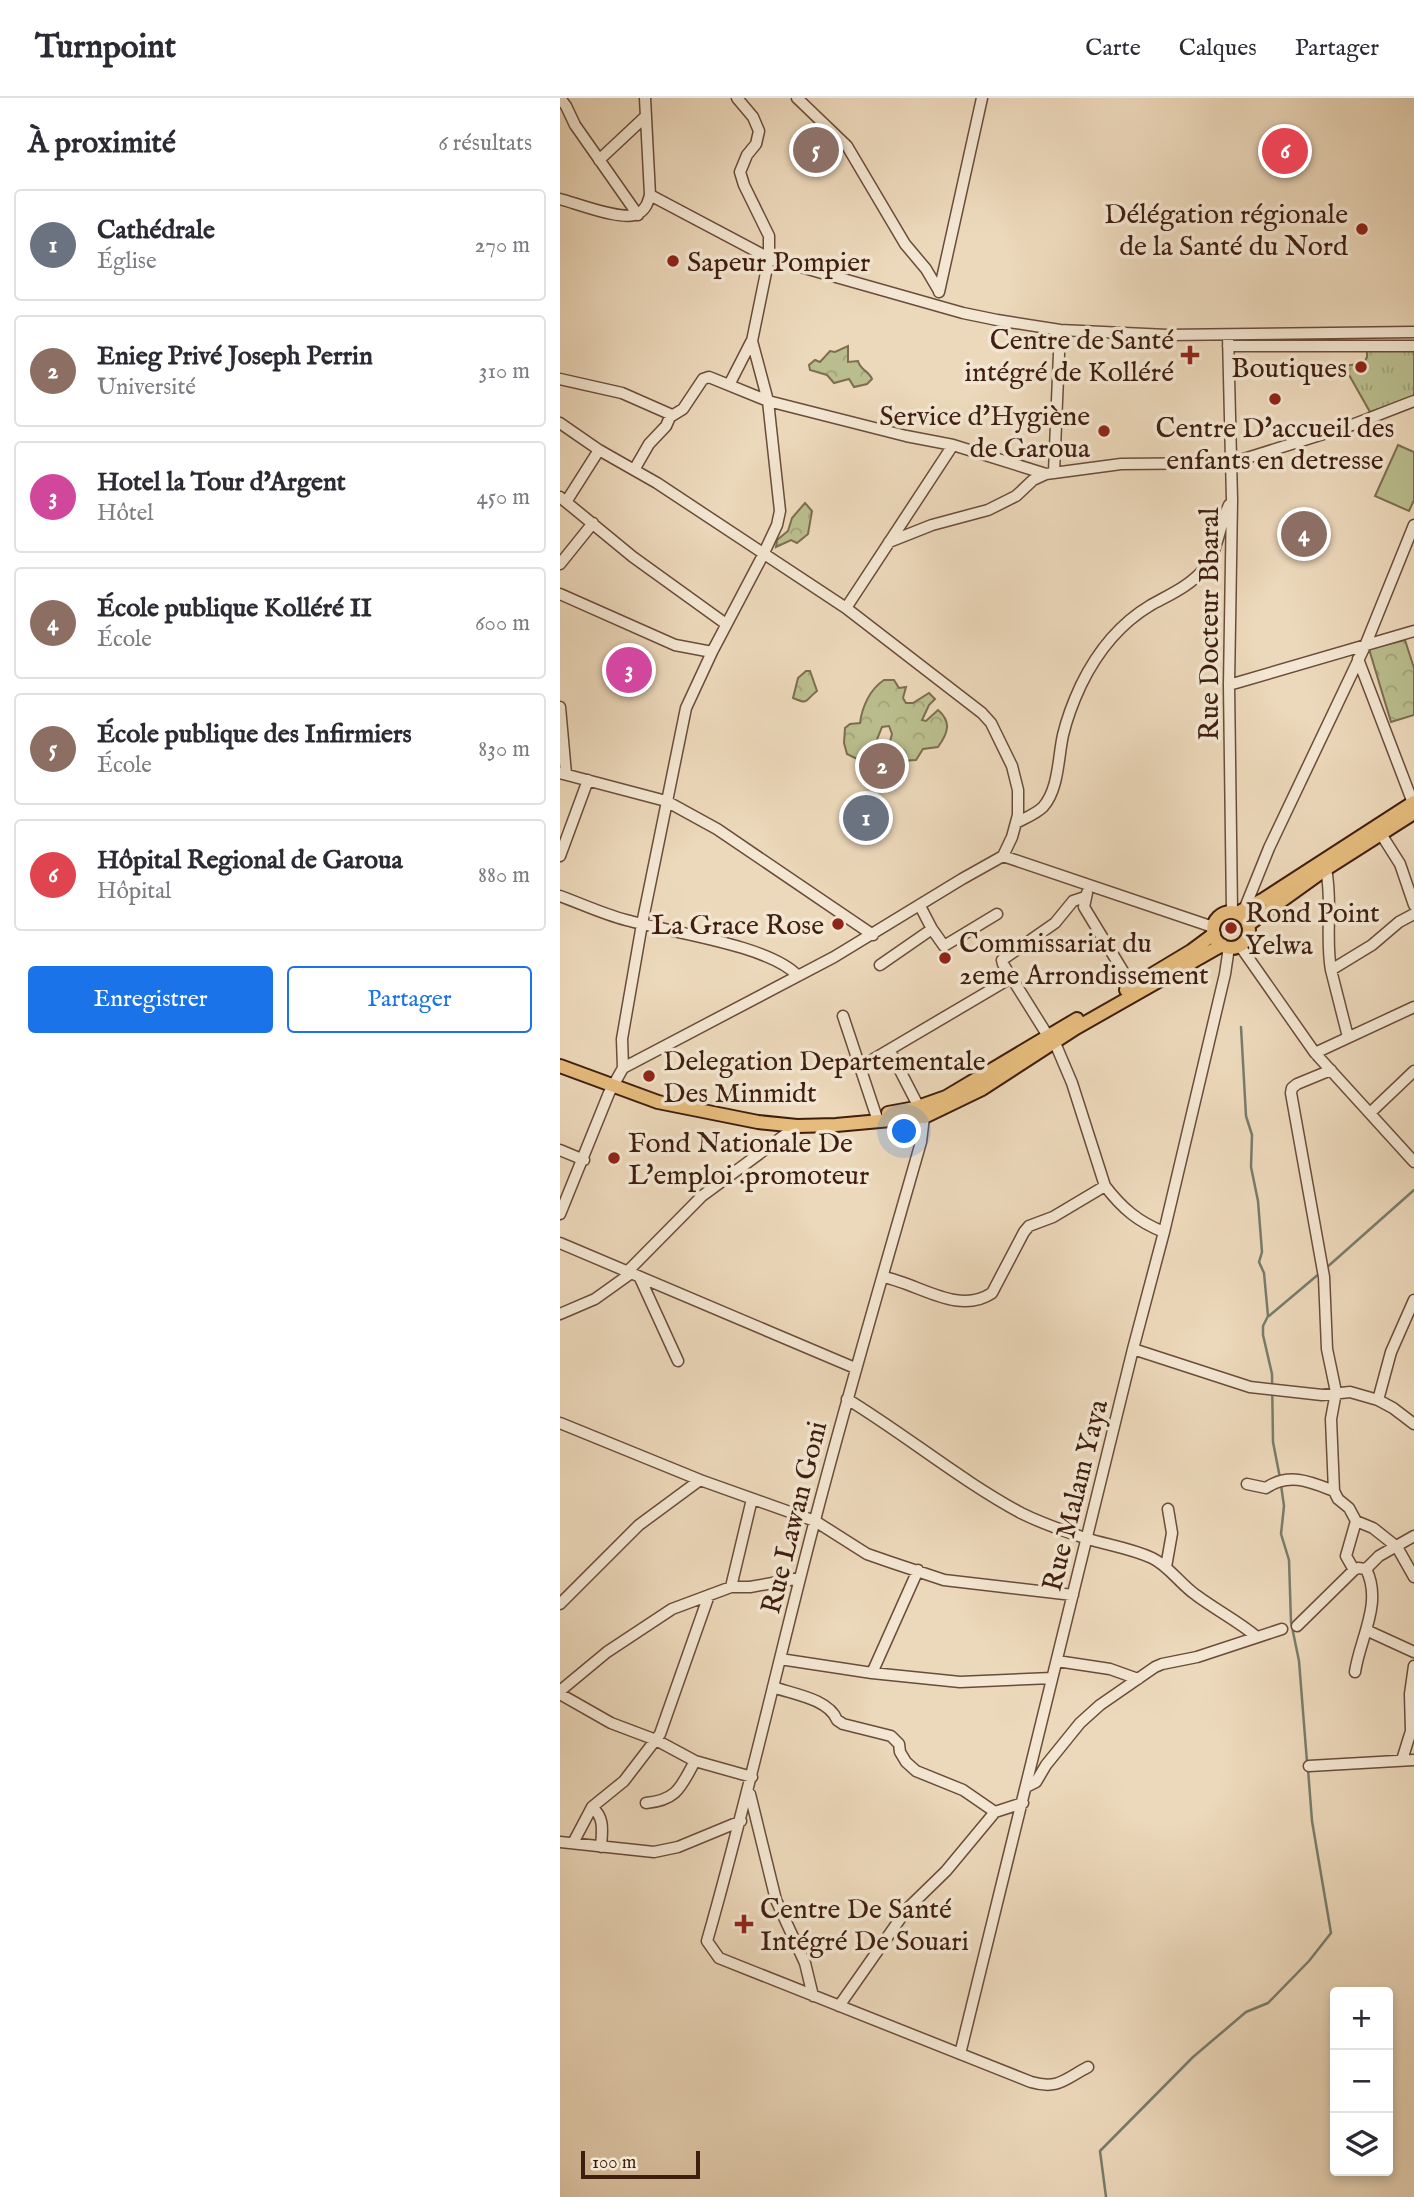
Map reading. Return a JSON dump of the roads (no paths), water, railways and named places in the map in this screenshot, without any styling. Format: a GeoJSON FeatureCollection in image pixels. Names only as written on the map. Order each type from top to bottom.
{"type":"FeatureCollection","features":[{"type":"Feature","properties":{"kind":"main road"},"geometry":{"type":"LineString","coordinates":[[1248,925],[1326,869],[1381,834],[1414,806]]}},
{"type":"Feature","properties":{"kind":"main road"},"geometry":{"type":"LineString","coordinates":[[1224,940],[1220,916],[1238,912],[1414,806]]}},
{"type":"Feature","properties":{"kind":"main road"},"geometry":{"type":"LineString","coordinates":[[560,1066],[617,1078],[680,1107],[744,1120],[797,1126],[865,1124],[922,1112],[966,1098],[1132,986],[1191,951],[1224,940],[1248,937],[1248,925],[1238,912]]}},
{"type":"Feature","properties":{"kind":"main road"},"geometry":{"type":"LineString","coordinates":[[1051,1039],[1076,1028],[1224,940]]}},
{"type":"Feature","properties":{"kind":"main road"},"geometry":{"type":"LineString","coordinates":[[560,1057],[687,1101],[777,1118],[922,1112]]}},
{"type":"Feature","properties":{"kind":"street"},"geometry":{"type":"LineString","coordinates":[[797,98],[847,146],[905,244],[926,269],[939,291]]}},
{"type":"Feature","properties":{"kind":"street"},"geometry":{"type":"LineString","coordinates":[[936,305],[982,98]]}},
{"type":"Feature","properties":{"kind":"street"},"geometry":{"type":"LineString","coordinates":[[560,99],[638,215]]}},
{"type":"Feature","properties":{"kind":"street"},"geometry":{"type":"LineString","coordinates":[[560,198],[626,218],[638,215],[646,206],[650,195],[644,99]]}},
{"type":"Feature","properties":{"kind":"street"},"geometry":{"type":"LineString","coordinates":[[729,385],[752,341],[769,258],[769,236],[740,172],[747,155],[756,144],[758,131],[752,117],[737,99]]}},
{"type":"Feature","properties":{"kind":"street"},"geometry":{"type":"LineString","coordinates":[[599,160],[646,116]]}},
{"type":"Feature","properties":{"kind":"street"},"geometry":{"type":"LineString","coordinates":[[650,195],[769,258],[997,320],[1060,330],[1228,341],[1414,346]]}},
{"type":"Feature","properties":{"kind":"street"},"geometry":{"type":"LineString","coordinates":[[1050,473],[1060,330]]}},
{"type":"Feature","properties":{"kind":"street"},"geometry":{"type":"LineString","coordinates":[[1228,341],[1414,332]]}},
{"type":"Feature","properties":{"kind":"street"},"geometry":{"type":"LineString","coordinates":[[560,1214],[617,1078],[642,924],[686,708],[777,525],[780,511],[768,401],[752,341]]}},
{"type":"Feature","properties":{"kind":"street","name":"Rue Docteur Bbaral"},"geometry":{"type":"LineString","coordinates":[[1228,341],[1231,463],[1229,685],[1238,912]]}},
{"type":"Feature","properties":{"kind":"street"},"geometry":{"type":"LineString","coordinates":[[634,470],[649,444],[672,415],[683,409],[702,379],[709,377],[768,401],[953,445],[1050,473]]}},
{"type":"Feature","properties":{"kind":"street"},"geometry":{"type":"LineString","coordinates":[[560,379],[622,393],[672,415]]}},
{"type":"Feature","properties":{"kind":"street"},"geometry":{"type":"LineString","coordinates":[[889,541],[932,525],[988,510],[1016,496],[1033,480],[1050,473],[1121,464],[1231,463],[1352,425],[1414,401]]}},
{"type":"Feature","properties":{"kind":"street"},"geometry":{"type":"LineString","coordinates":[[560,424],[846,608],[987,718],[1015,773],[1019,799],[1016,823],[1003,856],[961,879],[873,935],[617,1078]]}},
{"type":"Feature","properties":{"kind":"street"},"geometry":{"type":"LineString","coordinates":[[846,608],[953,445]]}},
{"type":"Feature","properties":{"kind":"street"},"geometry":{"type":"LineString","coordinates":[[599,450],[563,499],[633,557],[726,624]]}},
{"type":"Feature","properties":{"kind":"street"},"geometry":{"type":"LineString","coordinates":[[1016,823],[1038,811],[1048,800],[1068,717],[1081,686],[1104,646],[1144,609],[1182,588],[1202,571],[1214,549],[1231,500]]}},
{"type":"Feature","properties":{"kind":"street"},"geometry":{"type":"LineString","coordinates":[[560,564],[593,523]]}},
{"type":"Feature","properties":{"kind":"street"},"geometry":{"type":"LineString","coordinates":[[1238,912],[1365,646],[1414,525]]}},
{"type":"Feature","properties":{"kind":"street"},"geometry":{"type":"LineString","coordinates":[[560,594],[675,645],[712,652]]}},
{"type":"Feature","properties":{"kind":"street"},"geometry":{"type":"LineString","coordinates":[[1229,685],[1414,631]]}},
{"type":"Feature","properties":{"kind":"street"},"geometry":{"type":"LineString","coordinates":[[1358,659],[1414,806]]}},
{"type":"Feature","properties":{"kind":"street"},"geometry":{"type":"LineString","coordinates":[[560,708],[563,774],[666,801],[716,829],[873,935]]}},
{"type":"Feature","properties":{"kind":"street"},"geometry":{"type":"LineString","coordinates":[[560,856],[588,780]]}},
{"type":"Feature","properties":{"kind":"street"},"geometry":{"type":"LineString","coordinates":[[1381,834],[1401,863],[1414,905]]}},
{"type":"Feature","properties":{"kind":"street"},"geometry":{"type":"LineString","coordinates":[[1003,856],[1090,886],[1224,940],[1315,1053],[1414,1162]]}},
{"type":"Feature","properties":{"kind":"street"},"geometry":{"type":"LineString","coordinates":[[1326,869],[1330,904],[1328,956],[1348,1037]]}},
{"type":"Feature","properties":{"kind":"street"},"geometry":{"type":"LineString","coordinates":[[1090,886],[1084,908],[1132,986]]}},
{"type":"Feature","properties":{"kind":"street"},"geometry":{"type":"LineString","coordinates":[[560,896],[642,924],[729,944],[784,964],[798,976]]}},
{"type":"Feature","properties":{"kind":"street"},"geometry":{"type":"LineString","coordinates":[[1085,897],[1073,901],[1055,923],[1002,960],[1051,1039],[1072,1083],[1105,1186],[1118,1203],[1136,1219],[1164,1232]]}},
{"type":"Feature","properties":{"kind":"street"},"geometry":{"type":"LineString","coordinates":[[920,906],[944,946],[997,914]]}},
{"type":"Feature","properties":{"kind":"street"},"geometry":{"type":"LineString","coordinates":[[1331,970],[1372,945],[1399,922],[1414,914]]}},
{"type":"Feature","properties":{"kind":"street"},"geometry":{"type":"LineString","coordinates":[[880,965],[932,929]]}},
{"type":"Feature","properties":{"kind":"street","name":"Rue Malam Yaya"},"geometry":{"type":"LineString","coordinates":[[960,2054],[1164,1232],[1225,974],[1224,940]]}},
{"type":"Feature","properties":{"kind":"street"},"geometry":{"type":"LineString","coordinates":[[860,1068],[1012,978]]}},
{"type":"Feature","properties":{"kind":"street"},"geometry":{"type":"LineString","coordinates":[[1315,1053],[1414,1007]]}},
{"type":"Feature","properties":{"kind":"street"},"geometry":{"type":"LineString","coordinates":[[843,1016],[876,1115]]}},
{"type":"Feature","properties":{"kind":"street"},"geometry":{"type":"LineString","coordinates":[[890,1051],[922,1112]]}},
{"type":"Feature","properties":{"kind":"street"},"geometry":{"type":"LineString","coordinates":[[1331,1070],[1297,1084],[1291,1093],[1324,1277],[1327,1349],[1336,1392],[1331,1419],[1334,1491],[1356,1521],[1373,1528],[1397,1547],[1414,1577]]}},
{"type":"Feature","properties":{"kind":"street"},"geometry":{"type":"LineString","coordinates":[[1370,1113],[1414,1071]]}},
{"type":"Feature","properties":{"kind":"street","name":"Rue Lawan Goni"},"geometry":{"type":"LineString","coordinates":[[813,1996],[719,1958],[707,1941],[741,1821],[855,1368],[921,1142],[922,1112]]}},
{"type":"Feature","properties":{"kind":"street"},"geometry":{"type":"LineString","coordinates":[[560,1314],[595,1299],[632,1275],[702,1196],[797,1126]]}},
{"type":"Feature","properties":{"kind":"street"},"geometry":{"type":"LineString","coordinates":[[560,1150],[584,1160]]}},
{"type":"Feature","properties":{"kind":"street"},"geometry":{"type":"LineString","coordinates":[[883,1277],[958,1301],[985,1297],[992,1293],[1029,1226],[1053,1217],[1105,1186]]}},
{"type":"Feature","properties":{"kind":"street"},"geometry":{"type":"LineString","coordinates":[[560,1243],[855,1368]]}},
{"type":"Feature","properties":{"kind":"street"},"geometry":{"type":"LineString","coordinates":[[632,1275],[678,1361]]}},
{"type":"Feature","properties":{"kind":"street"},"geometry":{"type":"LineString","coordinates":[[1378,1400],[1391,1352],[1414,1300]]}},
{"type":"Feature","properties":{"kind":"street"},"geometry":{"type":"LineString","coordinates":[[1133,1349],[1250,1387],[1322,1395],[1336,1392],[1360,1393],[1393,1408],[1414,1424]]}},
{"type":"Feature","properties":{"kind":"street"},"geometry":{"type":"LineString","coordinates":[[847,1399],[957,1474],[1022,1513],[1087,1538],[1149,1556],[1166,1567],[1176,1580],[1197,1596],[1257,1637]]}},
{"type":"Feature","properties":{"kind":"street"},"geometry":{"type":"LineString","coordinates":[[568,1426],[701,1480],[815,1521],[867,1554],[944,1580],[1073,1595]]}},
{"type":"Feature","properties":{"kind":"street"},"geometry":{"type":"LineString","coordinates":[[560,1604],[639,1525],[701,1480]]}},
{"type":"Feature","properties":{"kind":"street"},"geometry":{"type":"LineString","coordinates":[[1247,1484],[1266,1488],[1281,1480],[1304,1480],[1334,1491]]}},
{"type":"Feature","properties":{"kind":"street"},"geometry":{"type":"LineString","coordinates":[[731,1587],[752,1499]]}},
{"type":"Feature","properties":{"kind":"street"},"geometry":{"type":"LineString","coordinates":[[1166,1567],[1172,1534],[1168,1509]]}},
{"type":"Feature","properties":{"kind":"street"},"geometry":{"type":"LineString","coordinates":[[1353,1570],[1346,1556],[1356,1521]]}},
{"type":"Feature","properties":{"kind":"street"},"geometry":{"type":"LineString","coordinates":[[1297,1626],[1353,1570],[1366,1569],[1379,1556],[1414,1536]]}},
{"type":"Feature","properties":{"kind":"street"},"geometry":{"type":"LineString","coordinates":[[1355,1672],[1372,1610],[1373,1595],[1366,1569]]}},
{"type":"Feature","properties":{"kind":"street"},"geometry":{"type":"LineString","coordinates":[[872,1674],[918,1570]]}},
{"type":"Feature","properties":{"kind":"street"},"geometry":{"type":"LineString","coordinates":[[752,1777],[695,1761],[656,1740],[611,1723],[560,1692],[607,1653],[672,1609],[731,1587],[750,1587],[800,1578]]}},
{"type":"Feature","properties":{"kind":"street"},"geometry":{"type":"LineString","coordinates":[[573,1843],[592,1807],[624,1781],[656,1740],[666,1720],[709,1595]]}},
{"type":"Feature","properties":{"kind":"street"},"geometry":{"type":"LineString","coordinates":[[1026,1787],[1036,1782],[1046,1765],[1080,1723],[1100,1705],[1162,1664],[1197,1657],[1282,1629]]}},
{"type":"Feature","properties":{"kind":"street"},"geometry":{"type":"LineString","coordinates":[[1366,1630],[1414,1653]]}},
{"type":"Feature","properties":{"kind":"street"},"geometry":{"type":"LineString","coordinates":[[780,1659],[872,1674],[960,1682],[1052,1678]]}},
{"type":"Feature","properties":{"kind":"street"},"geometry":{"type":"LineString","coordinates":[[1057,1661],[1110,1669],[1138,1679]]}},
{"type":"Feature","properties":{"kind":"street"},"geometry":{"type":"LineString","coordinates":[[1402,1760],[1411,1731],[1410,1693],[1414,1666]]}},
{"type":"Feature","properties":{"kind":"street"},"geometry":{"type":"LineString","coordinates":[[773,1687],[821,1704],[844,1724],[891,1736],[899,1744],[906,1762],[916,1771],[962,1790],[995,1812]]}},
{"type":"Feature","properties":{"kind":"street"},"geometry":{"type":"LineString","coordinates":[[1309,1766],[1414,1760]]}},
{"type":"Feature","properties":{"kind":"street"},"geometry":{"type":"LineString","coordinates":[[646,1803],[656,1802],[678,1791],[695,1761]]}},
{"type":"Feature","properties":{"kind":"street"},"geometry":{"type":"LineString","coordinates":[[749,1790],[776,1900],[805,1962],[813,1996],[1047,2087],[1063,2082],[1088,2067]]}},
{"type":"Feature","properties":{"kind":"street"},"geometry":{"type":"LineString","coordinates":[[839,2006],[898,1919],[946,1871],[995,1812],[1023,1803]]}},
{"type":"Feature","properties":{"kind":"street"},"geometry":{"type":"LineString","coordinates":[[592,1807],[602,1821],[601,1847]]}},
{"type":"Feature","properties":{"kind":"street"},"geometry":{"type":"LineString","coordinates":[[560,1842],[654,1852],[677,1847],[741,1821]]}},
{"type":"Feature","properties":{"kind":"waterway"},"geometry":{"type":"LineString","coordinates":[[1241,1027],[1246,1116],[1252,1135],[1251,1167],[1258,1201],[1262,1252],[1259,1262],[1264,1273],[1268,1316],[1263,1326],[1263,1335],[1272,1374],[1273,1442],[1280,1478]]}},
{"type":"Feature","properties":{"kind":"waterway"},"geometry":{"type":"LineString","coordinates":[[1325,1269],[1414,1190]]}},
{"type":"Feature","properties":{"kind":"waterway"},"geometry":{"type":"LineString","coordinates":[[1269,1316],[1320,1273]]}},
{"type":"Feature","properties":{"kind":"waterway"},"geometry":{"type":"LineString","coordinates":[[1281,1485],[1284,1506],[1281,1534],[1289,1560],[1291,1622],[1299,1661],[1307,1762]]}},
{"type":"Feature","properties":{"kind":"waterway"},"geometry":{"type":"LineString","coordinates":[[1106,2197],[1100,2151],[1193,2057],[1246,2012],[1268,2003],[1309,1961],[1331,1933],[1312,1821],[1308,1769]]}},
{"type":"Feature","properties":{"kind":"place","name":"École publique des Infirmiers"},"geometry":{"type":"Point","coordinates":[816,150]}},
{"type":"Feature","properties":{"kind":"place","name":"Hôpital Regional de Garoua"},"geometry":{"type":"Point","coordinates":[1285,151]}},
{"type":"Feature","properties":{"kind":"place","name":"Délégation régionale de la Santé du Nord"},"geometry":{"type":"Point","coordinates":[1362,229]}},
{"type":"Feature","properties":{"kind":"place","name":"Sapeur Pompier"},"geometry":{"type":"Point","coordinates":[673,261]}},
{"type":"Feature","properties":{"kind":"place","name":"Centre de Santé intégré de Kolléré"},"geometry":{"type":"Point","coordinates":[1190,355]}},
{"type":"Feature","properties":{"kind":"place","name":"Boutiques"},"geometry":{"type":"Point","coordinates":[1361,367]}},
{"type":"Feature","properties":{"kind":"place","name":"Centre D'accueil des enfants en detresse"},"geometry":{"type":"Point","coordinates":[1275,399]}},
{"type":"Feature","properties":{"kind":"place","name":"Service d'Hygiène de Garoua"},"geometry":{"type":"Point","coordinates":[1104,431]}},
{"type":"Feature","properties":{"kind":"place","name":"École publique Kolléré II"},"geometry":{"type":"Point","coordinates":[1304,534]}},
{"type":"Feature","properties":{"kind":"place","name":"Hotel la Tour d'Argent"},"geometry":{"type":"Point","coordinates":[629,670]}},
{"type":"Feature","properties":{"kind":"place","name":"Enieg Privé Joseph Perrin"},"geometry":{"type":"Point","coordinates":[882,766]}},
{"type":"Feature","properties":{"kind":"place","name":"Cathédrale"},"geometry":{"type":"Point","coordinates":[866,818]}},
{"type":"Feature","properties":{"kind":"place","name":"La Grace Rose"},"geometry":{"type":"Point","coordinates":[838,924]}},
{"type":"Feature","properties":{"kind":"place","name":"Rond Point Yelwa"},"geometry":{"type":"Point","coordinates":[1231,928]}},
{"type":"Feature","properties":{"kind":"place","name":"Commissariat du 2eme Arrondissement"},"geometry":{"type":"Point","coordinates":[945,958]}},
{"type":"Feature","properties":{"kind":"place","name":"Delegation Departementale Des Minmidt"},"geometry":{"type":"Point","coordinates":[649,1076]}},
{"type":"Feature","properties":{"kind":"place","name":"Fond Nationale De L'emploi .promoteur"},"geometry":{"type":"Point","coordinates":[614,1158]}},
{"type":"Feature","properties":{"kind":"place","name":"Centre De Santé Intégré De Souari"},"geometry":{"type":"Point","coordinates":[744,1924]}}]}
